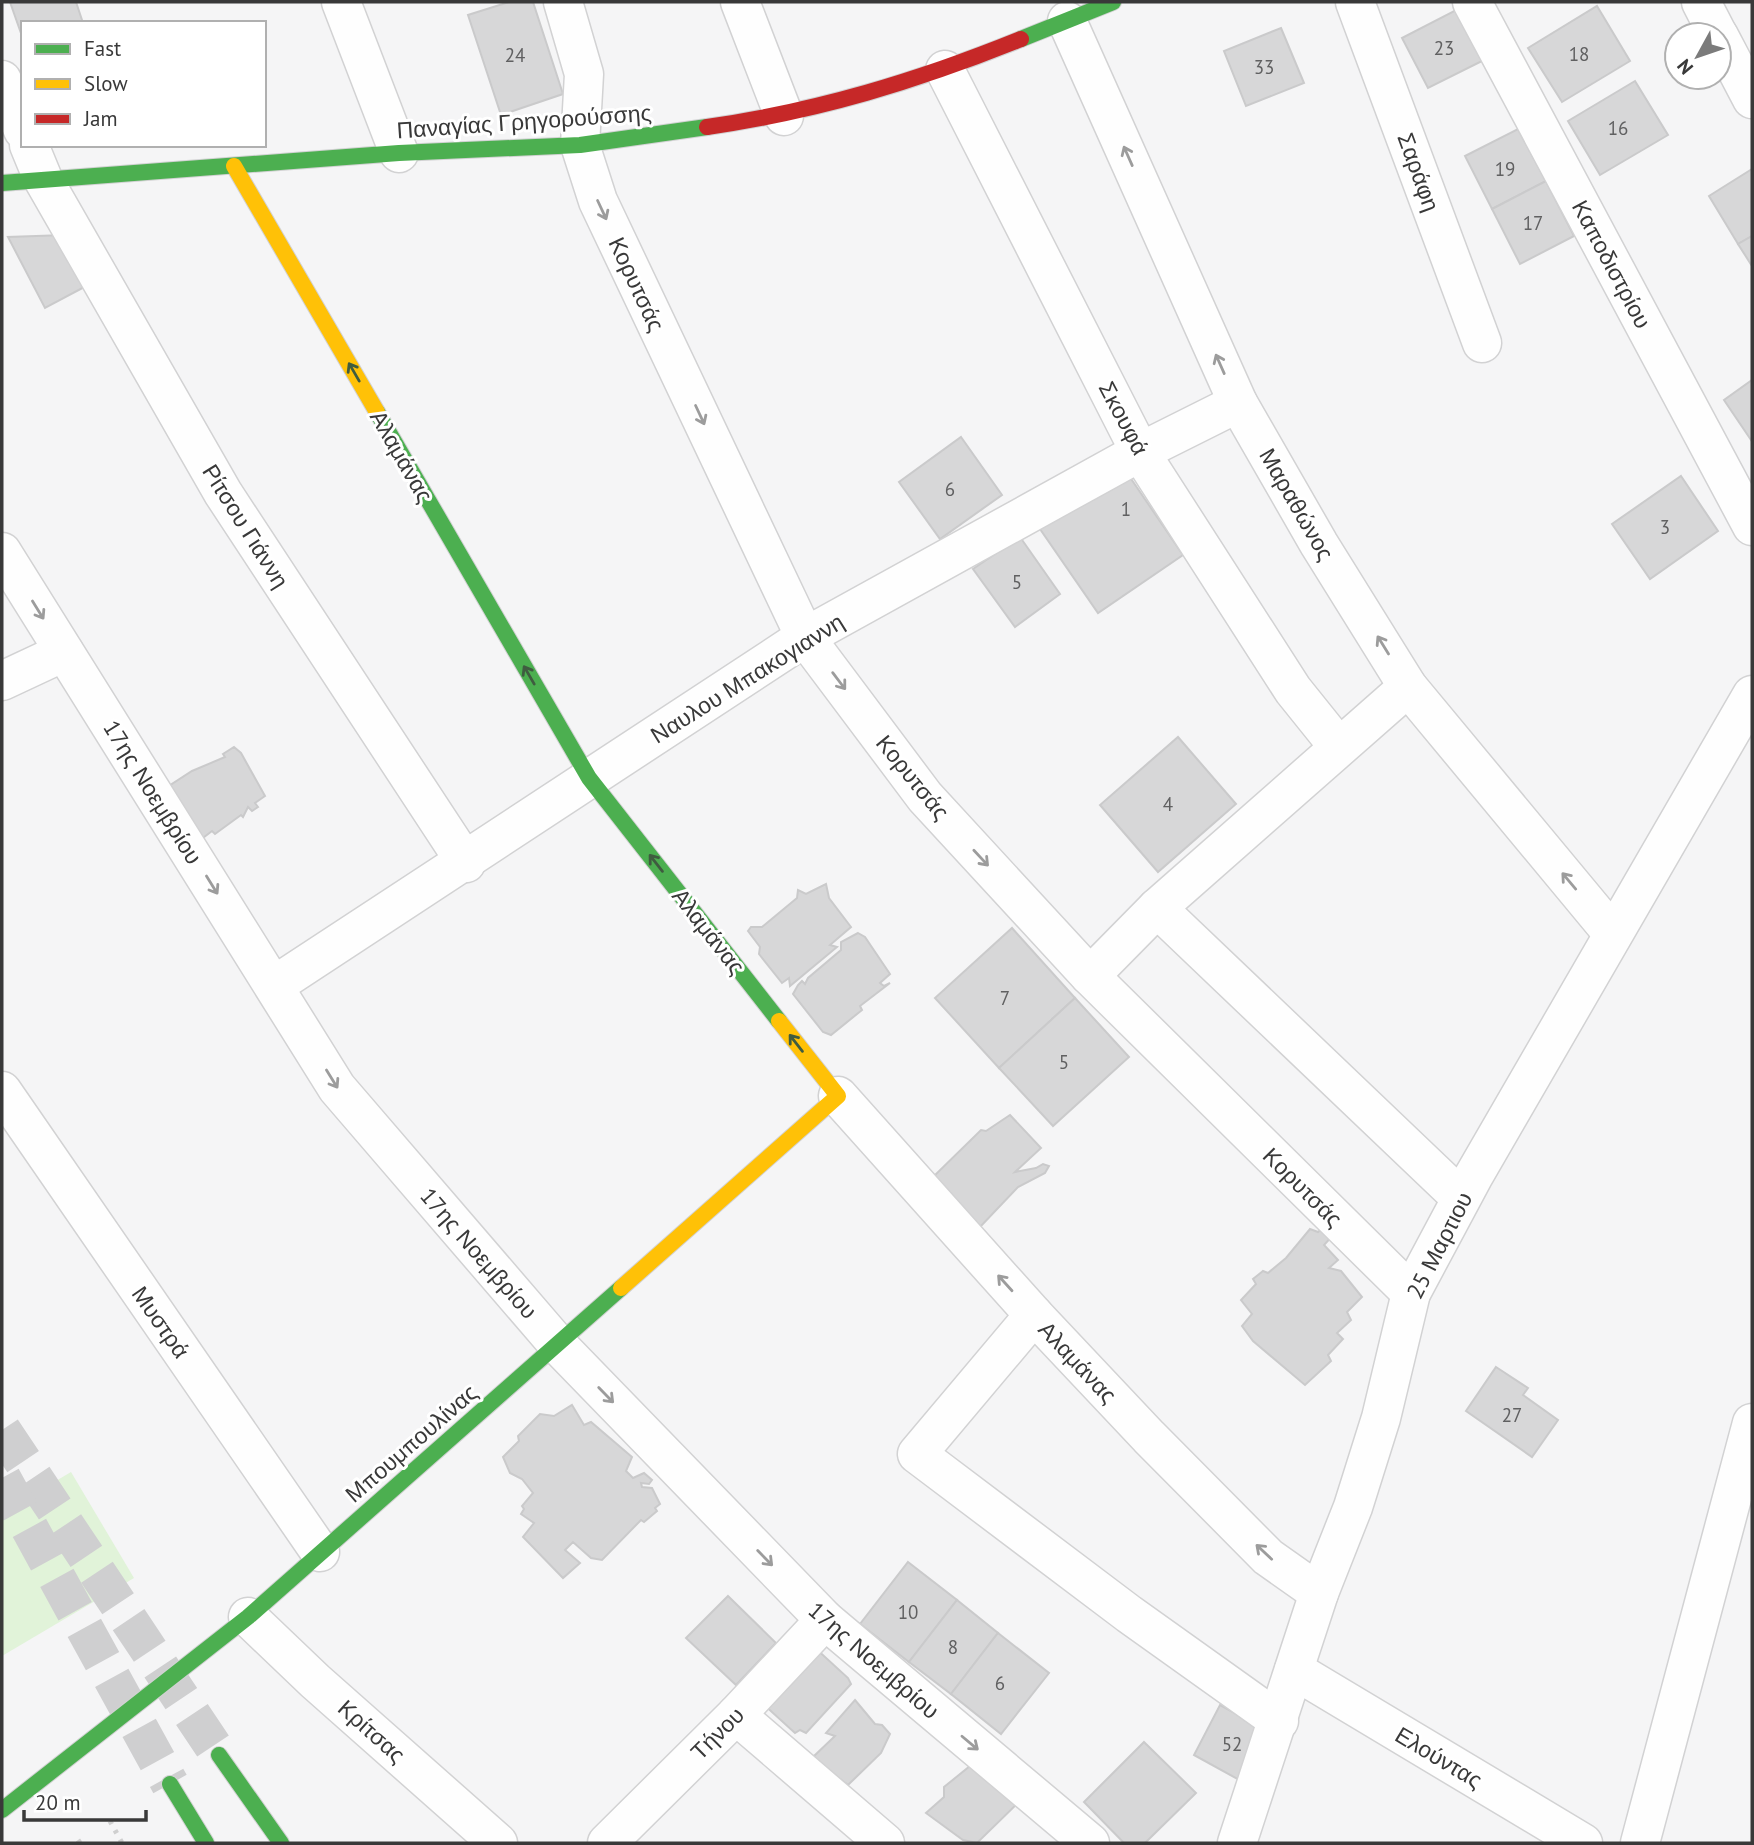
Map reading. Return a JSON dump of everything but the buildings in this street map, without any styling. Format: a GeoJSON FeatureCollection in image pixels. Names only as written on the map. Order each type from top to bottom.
{"type":"FeatureCollection","features":[{"type":"Feature","properties":{"kind":"main road","name":"Παναγίας Γρηγορούσσης"},"geometry":{"type":"LineString","coordinates":[[2,183],[36,162],[234,166],[399,152],[580,145],[784,116],[945,70],[1113,2]]}},
{"type":"Feature","properties":{"kind":"main road","name":"Αλαμάνας"},"geometry":{"type":"LineString","coordinates":[[234,166],[589,778],[838,1096]]}},
{"type":"Feature","properties":{"kind":"main road","name":"Μπουμπουλίνας"},"geometry":{"type":"LineString","coordinates":[[2,1811],[248,1617],[559,1346],[838,1096]]}},
{"type":"Feature","properties":{"kind":"main road"},"geometry":{"type":"LineString","coordinates":[[219,1755],[281,1843]]}},
{"type":"Feature","properties":{"kind":"main road"},"geometry":{"type":"LineString","coordinates":[[170,1784],[206,1843]]}},
{"type":"Feature","properties":{"kind":"street"},"geometry":{"type":"LineString","coordinates":[[341,2],[399,152]]}},
{"type":"Feature","properties":{"kind":"street"},"geometry":{"type":"LineString","coordinates":[[563,2],[584,74],[580,145]]}},
{"type":"Feature","properties":{"kind":"street"},"geometry":{"type":"LineString","coordinates":[[740,2],[784,116]]}},
{"type":"Feature","properties":{"kind":"street","name":"Σαράφη"},"geometry":{"type":"LineString","coordinates":[[1356,2],[1482,343]]}},
{"type":"Feature","properties":{"kind":"street","name":"Καποδιστρίου"},"geometry":{"type":"LineString","coordinates":[[1472,2],[1752,526]]}},
{"type":"Feature","properties":{"kind":"street"},"geometry":{"type":"LineString","coordinates":[[1701,2],[1711,21]]}},
{"type":"Feature","properties":{"kind":"street","name":"Μαραθώνος"},"geometry":{"type":"LineString","coordinates":[[1067,21],[1238,403],[1319,544],[1408,687],[1613,933]]}},
{"type":"Feature","properties":{"kind":"street"},"geometry":{"type":"LineString","coordinates":[[1733,63],[1752,99]]}},
{"type":"Feature","properties":{"kind":"street","name":"Σκουφά"},"geometry":{"type":"LineString","coordinates":[[945,70],[1140,452],[1293,690],[1338,746]]}},
{"type":"Feature","properties":{"kind":"street"},"geometry":{"type":"LineString","coordinates":[[2,80],[21,125]]}},
{"type":"Feature","properties":{"kind":"street","name":"Κορυτσάς"},"geometry":{"type":"LineString","coordinates":[[580,145],[598,201],[806,637],[925,797],[1090,976],[1411,1293]]}},
{"type":"Feature","properties":{"kind":"street","name":"Ρίτσου Γιάννη"},"geometry":{"type":"LineString","coordinates":[[36,162],[223,494],[466,863]]}},
{"type":"Feature","properties":{"kind":"street","name":"Ναυλου Μπακογιαννη"},"geometry":{"type":"LineString","coordinates":[[275,985],[466,863],[589,778],[806,637],[1140,452],[1238,403]]}},
{"type":"Feature","properties":{"kind":"street","name":"17ης Νοεμβρίου"},"geometry":{"type":"LineString","coordinates":[[2,552],[337,1088],[559,1346],[825,1620],[1090,1843]]}},
{"type":"Feature","properties":{"kind":"street"},"geometry":{"type":"LineString","coordinates":[[2,681],[64,652]]}},
{"type":"Feature","properties":{"kind":"street"},"geometry":{"type":"LineString","coordinates":[[1090,976],[1157,908],[1408,687]]}},
{"type":"Feature","properties":{"kind":"street","name":"25 Μαρτιου"},"geometry":{"type":"LineString","coordinates":[[1237,1843],[1319,1593],[1353,1507],[1381,1418],[1411,1293],[1461,1198],[1752,695]]}},
{"type":"Feature","properties":{"kind":"street"},"geometry":{"type":"LineString","coordinates":[[1157,908],[1461,1198]]}},
{"type":"Feature","properties":{"kind":"street","name":"Μυστρά"},"geometry":{"type":"LineString","coordinates":[[2,1091],[320,1552]]}},
{"type":"Feature","properties":{"kind":"street","name":"Αλαμάνας"},"geometry":{"type":"LineString","coordinates":[[838,1096],[1034,1315],[1268,1557],[1319,1593]]}},
{"type":"Feature","properties":{"kind":"street"},"geometry":{"type":"LineString","coordinates":[[1034,1315],[917,1454],[1129,1614],[1279,1721]]}},
{"type":"Feature","properties":{"kind":"street"},"geometry":{"type":"LineString","coordinates":[[1640,1843],[1752,1423]]}},
{"type":"Feature","properties":{"kind":"street","name":"Κρίτσας"},"geometry":{"type":"LineString","coordinates":[[248,1617],[315,1681],[498,1843]]}},
{"type":"Feature","properties":{"kind":"street","name":"Τήνου"},"geometry":{"type":"LineString","coordinates":[[607,1843],[736,1715],[825,1620]]}},
{"type":"Feature","properties":{"kind":"street","name":"Ελούντας"},"geometry":{"type":"LineString","coordinates":[[1294,1671],[1583,1843]]}},
{"type":"Feature","properties":{"kind":"street"},"geometry":{"type":"LineString","coordinates":[[736,1715],[885,1843]]}},
{"type":"Feature","properties":{"kind":"green space"},"geometry":{"type":"Polygon","coordinates":[[[71,1472],[134,1578],[2,1656],[2,1513],[71,1472]]]}},
{"type":"Feature","properties":{"kind":"tunnel"},"geometry":{"type":"LineString","coordinates":[[2,1430],[219,1755]]}},
{"type":"Feature","properties":{"kind":"tunnel"},"geometry":{"type":"LineString","coordinates":[[2,1478],[170,1784]]}},
{"type":"Feature","properties":{"kind":"railway"},"geometry":{"type":"LineString","coordinates":[[110,1821],[122,1843]]}},
{"type":"Feature","properties":{"kind":"traffic: fast"},"geometry":{"type":"LineString","coordinates":[[1021,39],[1113,2]]}},
{"type":"Feature","properties":{"kind":"traffic: fast"},"geometry":{"type":"LineString","coordinates":[[2,183],[399,153],[580,145],[707,127]]}},
{"type":"Feature","properties":{"kind":"traffic: fast"},"geometry":{"type":"LineString","coordinates":[[377,412],[589,778],[779,1021]]}},
{"type":"Feature","properties":{"kind":"traffic: fast"},"geometry":{"type":"LineString","coordinates":[[2,1810],[248,1617],[621,1288]]}},
{"type":"Feature","properties":{"kind":"traffic: fast"},"geometry":{"type":"LineString","coordinates":[[219,1755],[281,1843]]}},
{"type":"Feature","properties":{"kind":"traffic: fast"},"geometry":{"type":"LineString","coordinates":[[170,1784],[206,1843]]}},
{"type":"Feature","properties":{"kind":"traffic: slow"},"geometry":{"type":"LineString","coordinates":[[234,166],[377,412]]}},
{"type":"Feature","properties":{"kind":"traffic: slow"},"geometry":{"type":"LineString","coordinates":[[621,1288],[838,1096],[779,1021]]}},
{"type":"Feature","properties":{"kind":"traffic: jam"},"geometry":{"type":"LineString","coordinates":[[707,127],[788,112],[867,93],[1021,39]]}}]}
